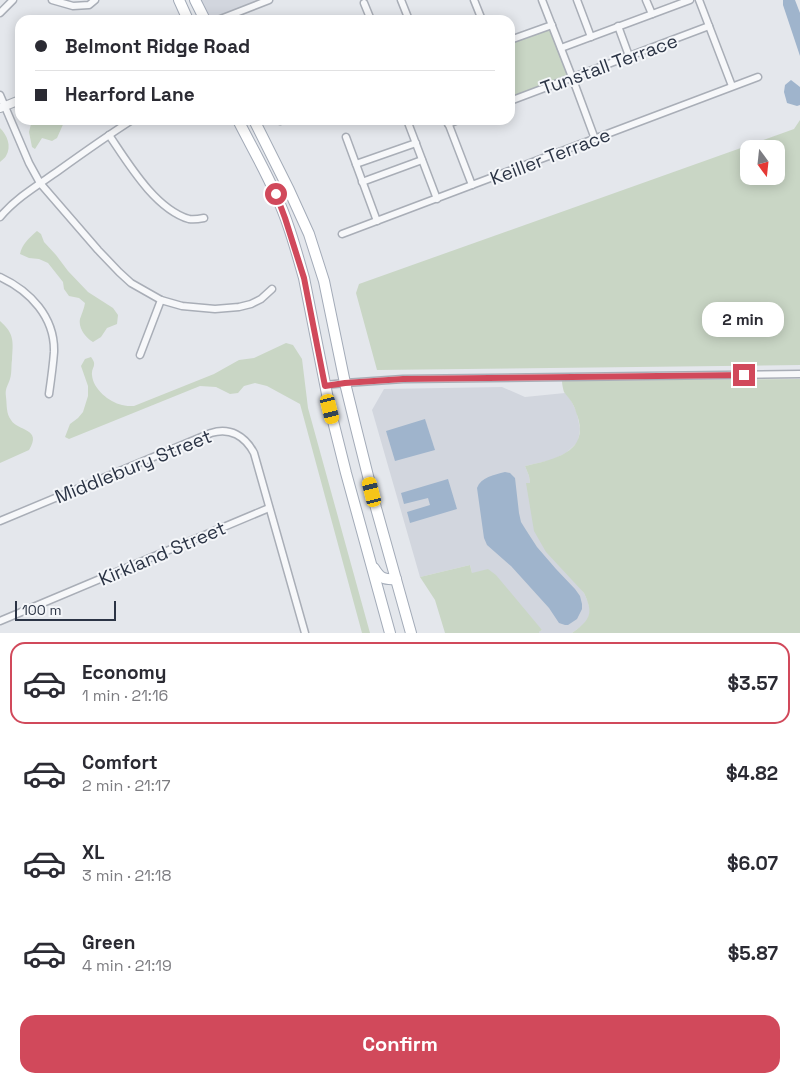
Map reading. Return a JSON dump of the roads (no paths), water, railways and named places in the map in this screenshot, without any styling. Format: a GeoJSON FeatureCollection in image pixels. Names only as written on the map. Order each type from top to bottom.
{"type":"FeatureCollection","features":[{"type":"Feature","properties":{"kind":"main road"},"geometry":{"type":"LineString","coordinates":[[179,0],[186,15]]}},
{"type":"Feature","properties":{"kind":"main road"},"geometry":{"type":"LineString","coordinates":[[195,0],[202,15]]}},
{"type":"Feature","properties":{"kind":"main road"},"geometry":{"type":"LineString","coordinates":[[241,125],[276,194],[296,250],[304,278],[325,386],[346,473],[390,633]]}},
{"type":"Feature","properties":{"kind":"main road"},"geometry":{"type":"LineString","coordinates":[[256,125],[289,190],[314,247],[329,300],[345,383],[376,508],[411,633]]}},
{"type":"Feature","properties":{"kind":"main road"},"geometry":{"type":"LineString","coordinates":[[369,560],[379,576],[388,580],[396,579]]}},
{"type":"Feature","properties":{"kind":"street"},"geometry":{"type":"LineString","coordinates":[[0,13],[14,0]]}},
{"type":"Feature","properties":{"kind":"street"},"geometry":{"type":"LineString","coordinates":[[52,0],[73,6],[89,5],[95,0]]}},
{"type":"Feature","properties":{"kind":"street"},"geometry":{"type":"LineString","coordinates":[[229,15],[259,2],[270,0]]}},
{"type":"Feature","properties":{"kind":"street"},"geometry":{"type":"LineString","coordinates":[[401,0],[407,15]]}},
{"type":"Feature","properties":{"kind":"street"},"geometry":{"type":"LineString","coordinates":[[474,0],[480,15]]}},
{"type":"Feature","properties":{"kind":"street"},"geometry":{"type":"LineString","coordinates":[[542,0],[595,139]]}},
{"type":"Feature","properties":{"kind":"street"},"geometry":{"type":"LineString","coordinates":[[577,0],[590,37]]}},
{"type":"Feature","properties":{"kind":"street"},"geometry":{"type":"LineString","coordinates":[[646,0],[652,14]]}},
{"type":"Feature","properties":{"kind":"street"},"geometry":{"type":"LineString","coordinates":[[561,48],[690,0]]}},
{"type":"Feature","properties":{"kind":"street"},"geometry":{"type":"LineString","coordinates":[[699,0],[732,86]]}},
{"type":"Feature","properties":{"kind":"street"},"geometry":{"type":"LineString","coordinates":[[364,3],[369,15]]}},
{"type":"Feature","properties":{"kind":"street"},"geometry":{"type":"LineString","coordinates":[[515,38],[552,25]]}},
{"type":"Feature","properties":{"kind":"street"},"geometry":{"type":"LineString","coordinates":[[618,26],[629,56]]}},
{"type":"Feature","properties":{"kind":"street","name":"Tunstall Terrace"},"geometry":{"type":"LineString","coordinates":[[515,98],[709,26]]}},
{"type":"Feature","properties":{"kind":"street","name":"Keiller Terrace"},"geometry":{"type":"LineString","coordinates":[[342,234],[758,77]]}},
{"type":"Feature","properties":{"kind":"street"},"geometry":{"type":"LineString","coordinates":[[0,95],[2,107],[40,183],[64,212],[131,283],[161,300],[182,306],[215,309],[250,304],[261,299],[272,288]]}},
{"type":"Feature","properties":{"kind":"street"},"geometry":{"type":"LineString","coordinates":[[2,107],[15,102]]}},
{"type":"Feature","properties":{"kind":"street"},"geometry":{"type":"LineString","coordinates":[[0,216],[16,200],[124,125]]}},
{"type":"Feature","properties":{"kind":"street"},"geometry":{"type":"LineString","coordinates":[[409,125],[437,198]]}},
{"type":"Feature","properties":{"kind":"street"},"geometry":{"type":"LineString","coordinates":[[449,125],[472,185]]}},
{"type":"Feature","properties":{"kind":"street"},"geometry":{"type":"LineString","coordinates":[[109,135],[141,180],[160,200],[178,214],[190,219],[204,218]]}},
{"type":"Feature","properties":{"kind":"street"},"geometry":{"type":"LineString","coordinates":[[346,137],[377,222]]}},
{"type":"Feature","properties":{"kind":"street"},"geometry":{"type":"LineString","coordinates":[[356,164],[416,143]]}},
{"type":"Feature","properties":{"kind":"street"},"geometry":{"type":"LineString","coordinates":[[362,182],[422,160]]}},
{"type":"Feature","properties":{"kind":"street"},"geometry":{"type":"LineString","coordinates":[[0,277],[24,291],[36,303],[50,329],[54,352],[49,394]]}},
{"type":"Feature","properties":{"kind":"street"},"geometry":{"type":"LineString","coordinates":[[140,355],[161,300]]}},
{"type":"Feature","properties":{"kind":"street"},"geometry":{"type":"LineString","coordinates":[[325,386],[403,379],[800,374]]}},
{"type":"Feature","properties":{"kind":"street","name":"Middlebury Street"},"geometry":{"type":"LineString","coordinates":[[0,521],[211,432],[219,431],[237,434],[250,446],[254,454],[305,633]]}},
{"type":"Feature","properties":{"kind":"street","name":"Kirkland Street"},"geometry":{"type":"LineString","coordinates":[[0,621],[269,508]]}},
{"type":"Feature","properties":{"kind":"water"},"geometry":{"type":"Polygon","coordinates":[[[783,0],[795,0],[800,13],[800,56],[783,5],[783,0]]]}},
{"type":"Feature","properties":{"kind":"water"},"geometry":{"type":"Polygon","coordinates":[[[791,80],[800,87],[800,105],[797,106],[787,103],[784,92],[785,85],[791,80]]]}},
{"type":"Feature","properties":{"kind":"water"},"geometry":{"type":"Polygon","coordinates":[[[425,419],[435,450],[395,461],[386,431],[425,419]]]}},
{"type":"Feature","properties":{"kind":"water"},"geometry":{"type":"Polygon","coordinates":[[[505,472],[510,473],[515,478],[521,522],[537,547],[580,596],[582,609],[577,619],[568,625],[559,623],[549,608],[511,566],[487,545],[484,538],[477,488],[482,481],[492,475],[505,472]]]}},
{"type":"Feature","properties":{"kind":"water"},"geometry":{"type":"Polygon","coordinates":[[[448,479],[457,509],[410,523],[407,512],[430,505],[428,498],[404,504],[401,493],[448,479]]]}}]}
